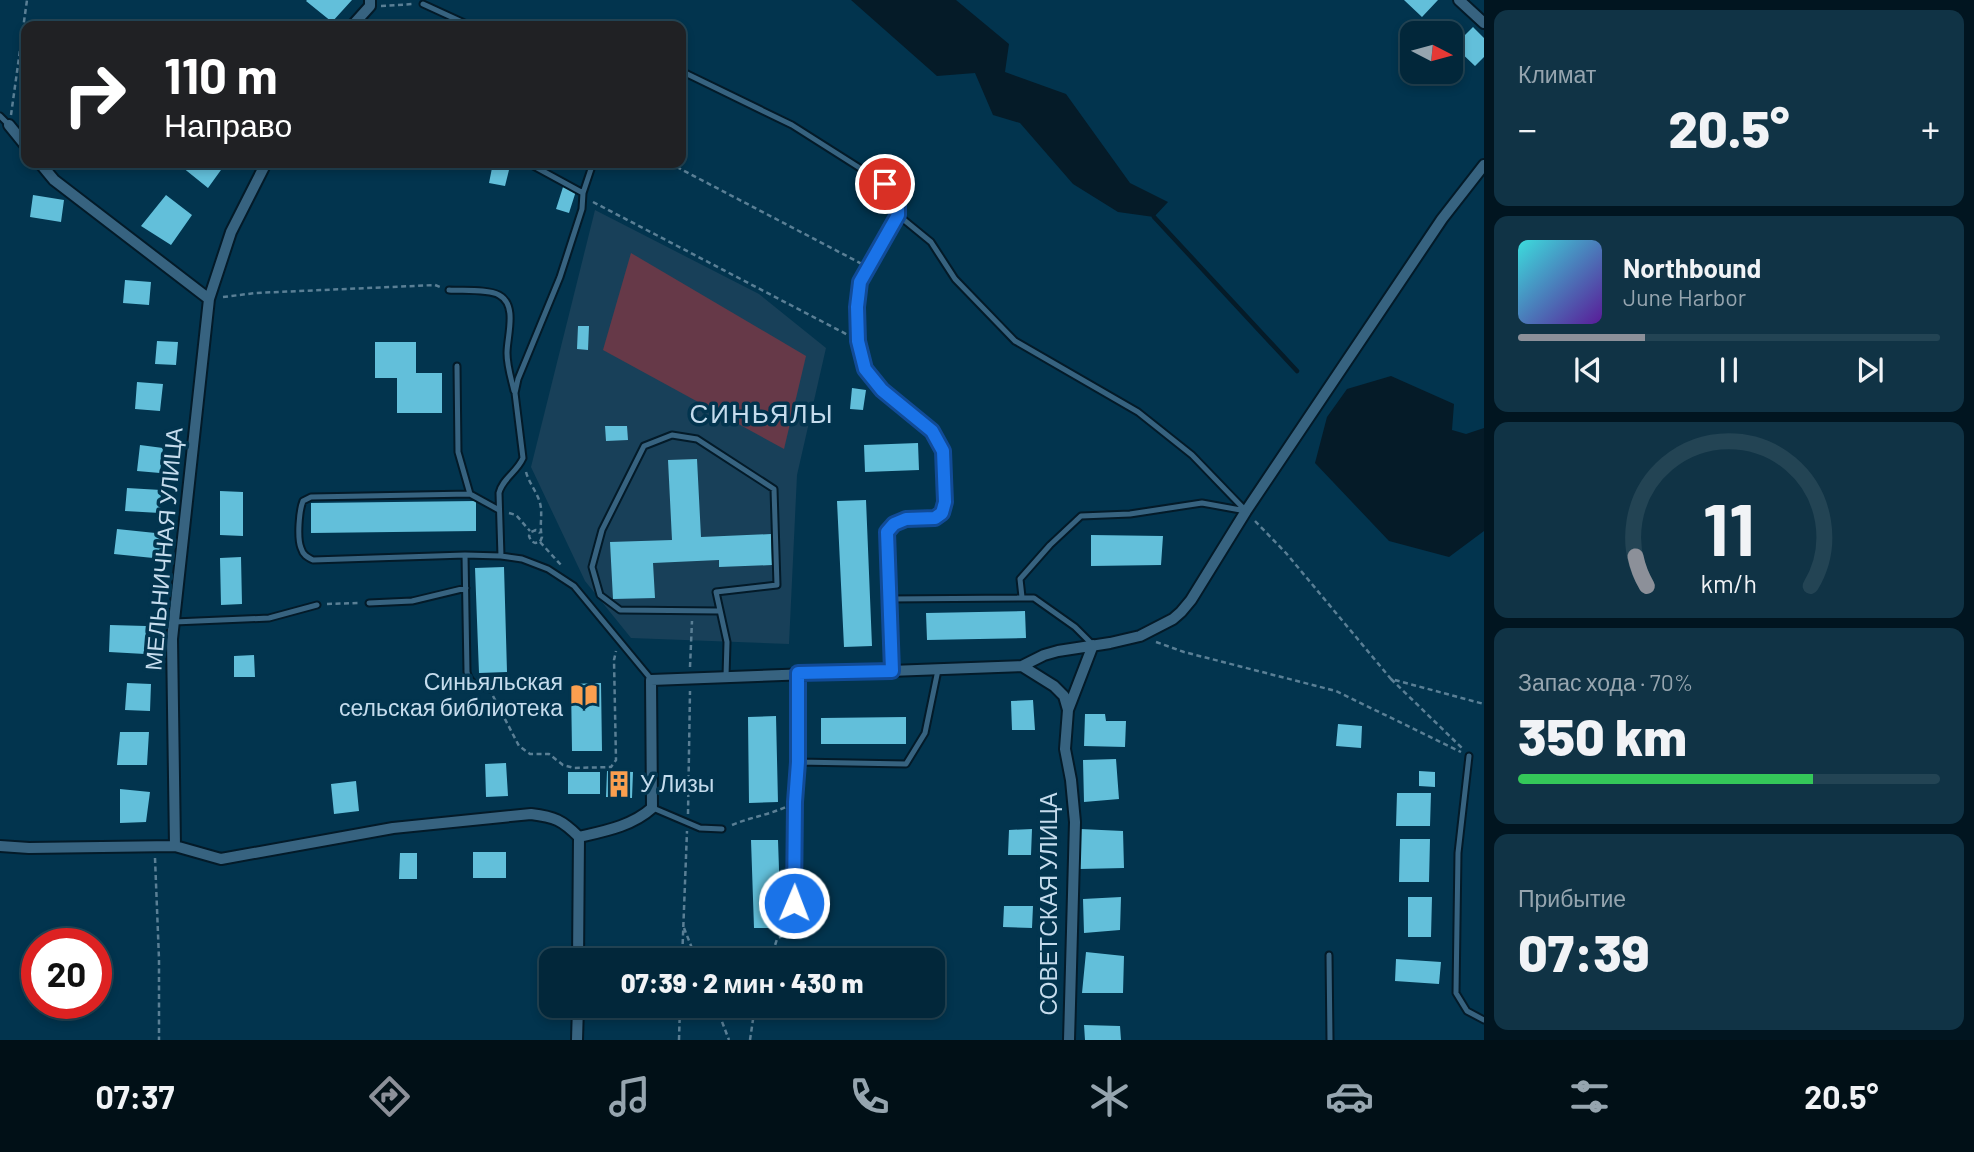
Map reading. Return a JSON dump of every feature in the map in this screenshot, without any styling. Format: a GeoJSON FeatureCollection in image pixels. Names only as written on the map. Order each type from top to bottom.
{"type":"FeatureCollection","features":[{"type":"Feature","properties":{"kind":"street"},"geometry":{"type":"LineString","coordinates":[[1459,0],[1484,23]]}},
{"type":"Feature","properties":{"kind":"street"},"geometry":{"type":"LineString","coordinates":[[356,21],[370,3]]}},
{"type":"Feature","properties":{"kind":"street"},"geometry":{"type":"LineString","coordinates":[[9,125],[21,140]]}},
{"type":"Feature","properties":{"kind":"street"},"geometry":{"type":"LineString","coordinates":[[579,837],[613,829],[644,815],[652,808],[651,680],[1022,666],[1044,655],[1140,636],[1173,619],[1191,600],[1246,511],[1442,219],[1484,166]]}},
{"type":"Feature","properties":{"kind":"street"},"geometry":{"type":"LineString","coordinates":[[44,168],[54,180],[209,299]]}},
{"type":"Feature","properties":{"kind":"street","name":"МЕЛЬНИЧНАЯ УЛИЦА"},"geometry":{"type":"LineString","coordinates":[[175,846],[172,639],[209,299],[231,232],[263,168]]}},
{"type":"Feature","properties":{"kind":"street","name":"СОВЕТСКАЯ УЛИЦА"},"geometry":{"type":"LineString","coordinates":[[1069,1040],[1075,822],[1065,749],[1068,710],[1093,645]]}},
{"type":"Feature","properties":{"kind":"street"},"geometry":{"type":"LineString","coordinates":[[1022,666],[1054,686],[1063,696],[1068,710]]}},
{"type":"Feature","properties":{"kind":"street"},"geometry":{"type":"LineString","coordinates":[[0,846],[175,846],[221,859],[393,828],[531,814],[551,816],[564,822],[579,837],[578,948]]}},
{"type":"Feature","properties":{"kind":"street"},"geometry":{"type":"LineString","coordinates":[[578,1018],[578,1040]]}},
{"type":"Feature","properties":{"kind":"lane"},"geometry":{"type":"LineString","coordinates":[[423,4],[460,21]]}},
{"type":"Feature","properties":{"kind":"lane"},"geometry":{"type":"LineString","coordinates":[[686,73],[792,125],[885,184],[898,201],[898,215],[860,282],[857,307],[858,341],[865,369],[882,390],[932,431],[943,451],[945,502],[942,513],[935,518],[906,519],[894,524],[887,532],[892,671]]}},
{"type":"Feature","properties":{"kind":"lane"},"geometry":{"type":"LineString","coordinates":[[0,116],[9,125]]}},
{"type":"Feature","properties":{"kind":"lane"},"geometry":{"type":"LineString","coordinates":[[537,168],[583,195]]}},
{"type":"Feature","properties":{"kind":"lane"},"geometry":{"type":"LineString","coordinates":[[515,393],[518,379],[560,277],[582,209],[583,195],[591,168]]}},
{"type":"Feature","properties":{"kind":"lane"},"geometry":{"type":"LineString","coordinates":[[898,215],[931,242],[955,279],[1015,341],[1138,412],[1192,455],[1246,511]]}},
{"type":"Feature","properties":{"kind":"lane"},"geometry":{"type":"LineString","coordinates":[[449,290],[489,292],[500,296],[507,303],[510,314],[508,370],[515,393],[523,458],[519,468],[500,486],[501,556]]}},
{"type":"Feature","properties":{"kind":"lane"},"geometry":{"type":"LineString","coordinates":[[457,366],[458,452],[470,494]]}},
{"type":"Feature","properties":{"kind":"lane"},"geometry":{"type":"LineString","coordinates":[[719,611],[620,610],[600,595],[592,567],[602,530],[644,446],[672,435],[697,439],[774,489],[777,585],[716,592],[727,642],[726,677]]}},
{"type":"Feature","properties":{"kind":"lane"},"geometry":{"type":"LineString","coordinates":[[499,510],[470,494],[311,497],[303,501],[300,509],[300,546],[305,556],[313,560],[465,555],[522,559],[548,569],[574,586],[651,680]]}},
{"type":"Feature","properties":{"kind":"lane"},"geometry":{"type":"LineString","coordinates":[[1022,597],[1020,579],[1050,544],[1081,516],[1130,514],[1202,503],[1246,511]]}},
{"type":"Feature","properties":{"kind":"lane"},"geometry":{"type":"LineString","coordinates":[[465,555],[467,673],[469,680],[475,685],[490,689]]}},
{"type":"Feature","properties":{"kind":"lane"},"geometry":{"type":"LineString","coordinates":[[369,603],[412,601],[466,588]]}},
{"type":"Feature","properties":{"kind":"lane"},"geometry":{"type":"LineString","coordinates":[[889,599],[1034,598],[1075,627],[1093,645]]}},
{"type":"Feature","properties":{"kind":"lane"},"geometry":{"type":"LineString","coordinates":[[174,622],[269,618],[317,605]]}},
{"type":"Feature","properties":{"kind":"lane"},"geometry":{"type":"LineString","coordinates":[[798,762],[906,764],[925,733],[938,670]]}},
{"type":"Feature","properties":{"kind":"lane"},"geometry":{"type":"LineString","coordinates":[[793,928],[798,673]]}},
{"type":"Feature","properties":{"kind":"lane"},"geometry":{"type":"LineString","coordinates":[[1469,756],[1458,853],[1456,993],[1467,1011],[1484,1020]]}},
{"type":"Feature","properties":{"kind":"lane"},"geometry":{"type":"LineString","coordinates":[[652,808],[701,828],[722,830]]}},
{"type":"Feature","properties":{"kind":"lane"},"geometry":{"type":"LineString","coordinates":[[1329,955],[1330,1040]]}},
{"type":"Feature","properties":{"kind":"path"},"geometry":{"type":"LineString","coordinates":[[24,21],[27,0]]}},
{"type":"Feature","properties":{"kind":"path"},"geometry":{"type":"LineString","coordinates":[[370,3],[423,4]]}},
{"type":"Feature","properties":{"kind":"path"},"geometry":{"type":"LineString","coordinates":[[9,125],[21,42]]}},
{"type":"Feature","properties":{"kind":"path"},"geometry":{"type":"LineString","coordinates":[[679,168],[868,267]]}},
{"type":"Feature","properties":{"kind":"path"},"geometry":{"type":"LineString","coordinates":[[583,195],[858,341]]}},
{"type":"Feature","properties":{"kind":"path"},"geometry":{"type":"LineString","coordinates":[[209,299],[257,293],[435,285],[449,290]]}},
{"type":"Feature","properties":{"kind":"path"},"geometry":{"type":"LineString","coordinates":[[499,510],[516,515],[531,532],[531,541],[540,542],[540,501],[527,476],[523,458]]}},
{"type":"Feature","properties":{"kind":"path"},"geometry":{"type":"LineString","coordinates":[[1246,511],[1286,553],[1391,679],[1469,756]]}},
{"type":"Feature","properties":{"kind":"path"},"geometry":{"type":"LineString","coordinates":[[531,532],[536,530],[540,533]]}},
{"type":"Feature","properties":{"kind":"path"},"geometry":{"type":"LineString","coordinates":[[317,605],[369,603]]}},
{"type":"Feature","properties":{"kind":"path"},"geometry":{"type":"LineString","coordinates":[[682,948],[692,611]]}},
{"type":"Feature","properties":{"kind":"path"},"geometry":{"type":"LineString","coordinates":[[1140,636],[1184,652],[1336,691],[1469,756]]}},
{"type":"Feature","properties":{"kind":"path"},"geometry":{"type":"LineString","coordinates":[[490,689],[519,746],[530,754],[549,754],[563,765],[574,768],[611,767],[616,760],[614,660],[618,641]]}},
{"type":"Feature","properties":{"kind":"path"},"geometry":{"type":"LineString","coordinates":[[1391,679],[1484,704]]}},
{"type":"Feature","properties":{"kind":"path"},"geometry":{"type":"LineString","coordinates":[[722,830],[746,819],[770,814],[795,802]]}},
{"type":"Feature","properties":{"kind":"path"},"geometry":{"type":"LineString","coordinates":[[154,846],[159,1040]]}},
{"type":"Feature","properties":{"kind":"path"},"geometry":{"type":"LineString","coordinates":[[683,926],[692,948]]}},
{"type":"Feature","properties":{"kind":"path"},"geometry":{"type":"LineString","coordinates":[[774,948],[777,939],[793,928]]}},
{"type":"Feature","properties":{"kind":"path"},"geometry":{"type":"LineString","coordinates":[[680,1040],[681,1018]]}},
{"type":"Feature","properties":{"kind":"path"},"geometry":{"type":"LineString","coordinates":[[721,1018],[729,1040]]}},
{"type":"Feature","properties":{"kind":"path"},"geometry":{"type":"LineString","coordinates":[[750,1040],[753,1018]]}},
{"type":"Feature","properties":{"kind":"shaded area"},"geometry":{"type":"Polygon","coordinates":[[[851,0],[956,0],[1009,44],[1005,72],[1066,94],[1130,183],[1168,202],[1154,217],[1118,212],[1073,184],[1020,123],[993,115],[975,73],[937,76],[851,0]]]}},
{"type":"Feature","properties":{"kind":"shaded area"},"geometry":{"type":"Polygon","coordinates":[[[595,210],[759,294],[826,348],[797,475],[789,644],[631,638],[585,581],[531,467],[595,210]]]}},
{"type":"Feature","properties":{"kind":"shaded area"},"geometry":{"type":"Polygon","coordinates":[[[631,253],[806,356],[784,449],[603,350],[631,253]]]}},
{"type":"Feature","properties":{"kind":"shaded area"},"geometry":{"type":"Polygon","coordinates":[[[1391,376],[1454,404],[1452,430],[1466,434],[1484,428],[1484,531],[1449,557],[1389,541],[1315,463],[1327,417],[1347,389],[1391,376]]]}},
{"type":"Feature","properties":{"kind":"building"},"geometry":{"type":"Polygon","coordinates":[[[307,0],[352,0],[333,21],[307,0]]]}},
{"type":"Feature","properties":{"kind":"building"},"geometry":{"type":"Polygon","coordinates":[[[1404,0],[1438,0],[1422,17],[1404,0]]]}},
{"type":"Feature","properties":{"kind":"building"},"geometry":{"type":"Polygon","coordinates":[[[1473,27],[1484,38],[1484,57],[1475,66],[1463,55],[1463,37],[1473,27]]]}},
{"type":"Feature","properties":{"kind":"building"},"geometry":{"type":"Polygon","coordinates":[[[183,168],[222,168],[208,188],[183,168]]]}},
{"type":"Feature","properties":{"kind":"building"},"geometry":{"type":"Polygon","coordinates":[[[492,168],[510,168],[505,186],[489,183],[492,168]]]}},
{"type":"Feature","properties":{"kind":"building"},"geometry":{"type":"Polygon","coordinates":[[[563,187],[576,191],[569,213],[556,209],[563,187]]]}},
{"type":"Feature","properties":{"kind":"building"},"geometry":{"type":"Polygon","coordinates":[[[33,195],[64,200],[61,222],[30,217],[33,195]]]}},
{"type":"Feature","properties":{"kind":"building"},"geometry":{"type":"Polygon","coordinates":[[[166,195],[192,215],[171,245],[141,226],[166,195]]]}},
{"type":"Feature","properties":{"kind":"building"},"geometry":{"type":"Polygon","coordinates":[[[125,280],[151,282],[149,305],[123,303],[125,280]]]}},
{"type":"Feature","properties":{"kind":"building"},"geometry":{"type":"Polygon","coordinates":[[[578,326],[589,326],[588,350],[577,349],[578,326]]]}},
{"type":"Feature","properties":{"kind":"building"},"geometry":{"type":"Polygon","coordinates":[[[157,341],[178,342],[176,365],[155,364],[157,341]]]}},
{"type":"Feature","properties":{"kind":"building"},"geometry":{"type":"Polygon","coordinates":[[[375,342],[416,342],[416,373],[442,373],[442,413],[397,413],[397,378],[375,378],[375,342]]]}},
{"type":"Feature","properties":{"kind":"building"},"geometry":{"type":"Polygon","coordinates":[[[137,382],[163,384],[160,411],[135,409],[137,382]]]}},
{"type":"Feature","properties":{"kind":"building"},"geometry":{"type":"Polygon","coordinates":[[[852,388],[866,390],[863,410],[850,409],[852,388]]]}},
{"type":"Feature","properties":{"kind":"building"},"geometry":{"type":"Polygon","coordinates":[[[605,426],[627,426],[628,440],[606,441],[605,426]]]}},
{"type":"Feature","properties":{"kind":"building"},"geometry":{"type":"Polygon","coordinates":[[[918,443],[919,470],[865,472],[864,445],[918,443]]]}},
{"type":"Feature","properties":{"kind":"building"},"geometry":{"type":"Polygon","coordinates":[[[140,445],[163,448],[160,473],[137,471],[140,445]]]}},
{"type":"Feature","properties":{"kind":"building"},"geometry":{"type":"Polygon","coordinates":[[[697,459],[701,537],[771,534],[772,565],[719,567],[719,560],[653,563],[655,598],[613,599],[610,542],[672,540],[668,460],[697,459]]]}},
{"type":"Feature","properties":{"kind":"building"},"geometry":{"type":"Polygon","coordinates":[[[127,488],[161,490],[160,513],[125,511],[127,488]]]}},
{"type":"Feature","properties":{"kind":"building"},"geometry":{"type":"Polygon","coordinates":[[[220,491],[243,492],[243,536],[220,535],[220,491]]]}},
{"type":"Feature","properties":{"kind":"building"},"geometry":{"type":"Polygon","coordinates":[[[866,500],[872,646],[844,647],[837,501],[866,500]]]}},
{"type":"Feature","properties":{"kind":"building"},"geometry":{"type":"Polygon","coordinates":[[[476,501],[476,531],[311,533],[311,503],[476,501]]]}},
{"type":"Feature","properties":{"kind":"building"},"geometry":{"type":"Polygon","coordinates":[[[117,529],[165,534],[163,559],[114,554],[117,529]]]}},
{"type":"Feature","properties":{"kind":"building"},"geometry":{"type":"Polygon","coordinates":[[[1091,535],[1163,536],[1161,565],[1091,566],[1091,535]]]}},
{"type":"Feature","properties":{"kind":"building"},"geometry":{"type":"Polygon","coordinates":[[[241,557],[242,604],[221,605],[220,558],[241,557]]]}},
{"type":"Feature","properties":{"kind":"building"},"geometry":{"type":"Polygon","coordinates":[[[504,567],[507,672],[479,673],[475,568],[504,567]]]}},
{"type":"Feature","properties":{"kind":"building"},"geometry":{"type":"Polygon","coordinates":[[[1025,611],[1026,638],[927,640],[926,613],[1025,611]]]}},
{"type":"Feature","properties":{"kind":"building"},"geometry":{"type":"Polygon","coordinates":[[[110,625],[146,626],[145,654],[109,652],[110,625]]]}},
{"type":"Feature","properties":{"kind":"building"},"geometry":{"type":"Polygon","coordinates":[[[254,655],[255,677],[234,677],[234,656],[254,655]]]}},
{"type":"Feature","properties":{"kind":"building"},"geometry":{"type":"Polygon","coordinates":[[[127,683],[151,684],[150,711],[125,710],[127,683]]]}},
{"type":"Feature","properties":{"kind":"building"},"geometry":{"type":"Polygon","coordinates":[[[601,683],[602,751],[572,751],[571,684],[601,683]]]}},
{"type":"Feature","properties":{"kind":"building"},"geometry":{"type":"Polygon","coordinates":[[[1033,700],[1035,730],[1012,730],[1011,701],[1033,700]]]}},
{"type":"Feature","properties":{"kind":"building"},"geometry":{"type":"Polygon","coordinates":[[[1085,714],[1105,714],[1106,721],[1126,721],[1125,747],[1084,746],[1085,714]]]}},
{"type":"Feature","properties":{"kind":"building"},"geometry":{"type":"Polygon","coordinates":[[[776,716],[778,802],[749,803],[748,717],[776,716]]]}},
{"type":"Feature","properties":{"kind":"building"},"geometry":{"type":"Polygon","coordinates":[[[906,717],[906,744],[821,744],[821,718],[906,717]]]}},
{"type":"Feature","properties":{"kind":"building"},"geometry":{"type":"Polygon","coordinates":[[[1338,724],[1362,726],[1361,748],[1336,746],[1338,724]]]}},
{"type":"Feature","properties":{"kind":"building"},"geometry":{"type":"Polygon","coordinates":[[[120,732],[149,732],[147,765],[117,765],[120,732]]]}},
{"type":"Feature","properties":{"kind":"building"},"geometry":{"type":"Polygon","coordinates":[[[1116,759],[1119,799],[1084,802],[1083,760],[1116,759]]]}},
{"type":"Feature","properties":{"kind":"building"},"geometry":{"type":"Polygon","coordinates":[[[506,763],[508,796],[486,797],[485,764],[506,763]]]}},
{"type":"Feature","properties":{"kind":"building","name":"У Лизы"},"geometry":{"type":"Polygon","coordinates":[[[607,771],[633,772],[632,798],[606,797],[607,771]]]}},
{"type":"Feature","properties":{"kind":"building"},"geometry":{"type":"Polygon","coordinates":[[[1419,771],[1435,772],[1435,787],[1419,786],[1419,771]]]}},
{"type":"Feature","properties":{"kind":"building"},"geometry":{"type":"Polygon","coordinates":[[[568,772],[600,772],[600,794],[568,794],[568,772]]]}},
{"type":"Feature","properties":{"kind":"building"},"geometry":{"type":"Polygon","coordinates":[[[356,781],[359,811],[334,814],[331,784],[356,781]]]}},
{"type":"Feature","properties":{"kind":"building"},"geometry":{"type":"Polygon","coordinates":[[[120,789],[150,792],[146,822],[120,823],[120,789]]]}},
{"type":"Feature","properties":{"kind":"building"},"geometry":{"type":"Polygon","coordinates":[[[1397,793],[1431,793],[1430,826],[1396,826],[1397,793]]]}},
{"type":"Feature","properties":{"kind":"building"},"geometry":{"type":"Polygon","coordinates":[[[1032,829],[1031,855],[1008,855],[1009,830],[1032,829]]]}},
{"type":"Feature","properties":{"kind":"building"},"geometry":{"type":"Polygon","coordinates":[[[1080,829],[1123,831],[1124,868],[1080,869],[1080,829]]]}},
{"type":"Feature","properties":{"kind":"building"},"geometry":{"type":"Polygon","coordinates":[[[1400,839],[1430,839],[1429,882],[1399,882],[1400,839]]]}},
{"type":"Feature","properties":{"kind":"building"},"geometry":{"type":"Polygon","coordinates":[[[751,840],[778,840],[781,928],[754,928],[751,840]]]}},
{"type":"Feature","properties":{"kind":"building"},"geometry":{"type":"Polygon","coordinates":[[[473,852],[506,852],[506,878],[473,878],[473,852]]]}},
{"type":"Feature","properties":{"kind":"building"},"geometry":{"type":"Polygon","coordinates":[[[400,853],[417,853],[417,879],[399,879],[400,853]]]}},
{"type":"Feature","properties":{"kind":"building"},"geometry":{"type":"Polygon","coordinates":[[[1121,897],[1120,930],[1084,933],[1083,899],[1121,897]]]}},
{"type":"Feature","properties":{"kind":"building"},"geometry":{"type":"Polygon","coordinates":[[[1408,897],[1432,897],[1431,937],[1408,937],[1408,897]]]}},
{"type":"Feature","properties":{"kind":"building"},"geometry":{"type":"Polygon","coordinates":[[[1004,906],[1033,906],[1032,928],[1003,927],[1004,906]]]}},
{"type":"Feature","properties":{"kind":"building"},"geometry":{"type":"Polygon","coordinates":[[[1086,952],[1124,956],[1123,993],[1082,993],[1086,952]]]}},
{"type":"Feature","properties":{"kind":"building"},"geometry":{"type":"Polygon","coordinates":[[[1396,959],[1441,962],[1439,984],[1395,981],[1396,959]]]}},
{"type":"Feature","properties":{"kind":"building"},"geometry":{"type":"Polygon","coordinates":[[[1084,1025],[1120,1026],[1121,1040],[1085,1040],[1084,1025]]]}},
{"type":"Feature","properties":{"kind":"waterway"},"geometry":{"type":"LineString","coordinates":[[1154,217],[1297,371]]}},
{"type":"Feature","properties":{"kind":"place","name":"Синьяльская сельская библиотека"},"geometry":{"type":"Point","coordinates":[584,695]}},
{"type":"Feature","properties":{"kind":"place","name":"У Лизы"},"geometry":{"type":"Point","coordinates":[619,784]}},
{"type":"Feature","properties":{"kind":"district","name":"СИНЬЯЛЫ"},"geometry":{"type":"Point","coordinates":[762,414]}},
{"type":"Feature","properties":{"kind":"route"},"geometry":{"type":"LineString","coordinates":[[794,903],[798,673],[892,671],[887,532],[894,524],[906,519],[935,518],[942,513],[945,502],[943,451],[932,431],[882,390],[865,369],[858,341],[857,307],[860,282],[898,215],[898,201],[885,184]]}}]}
